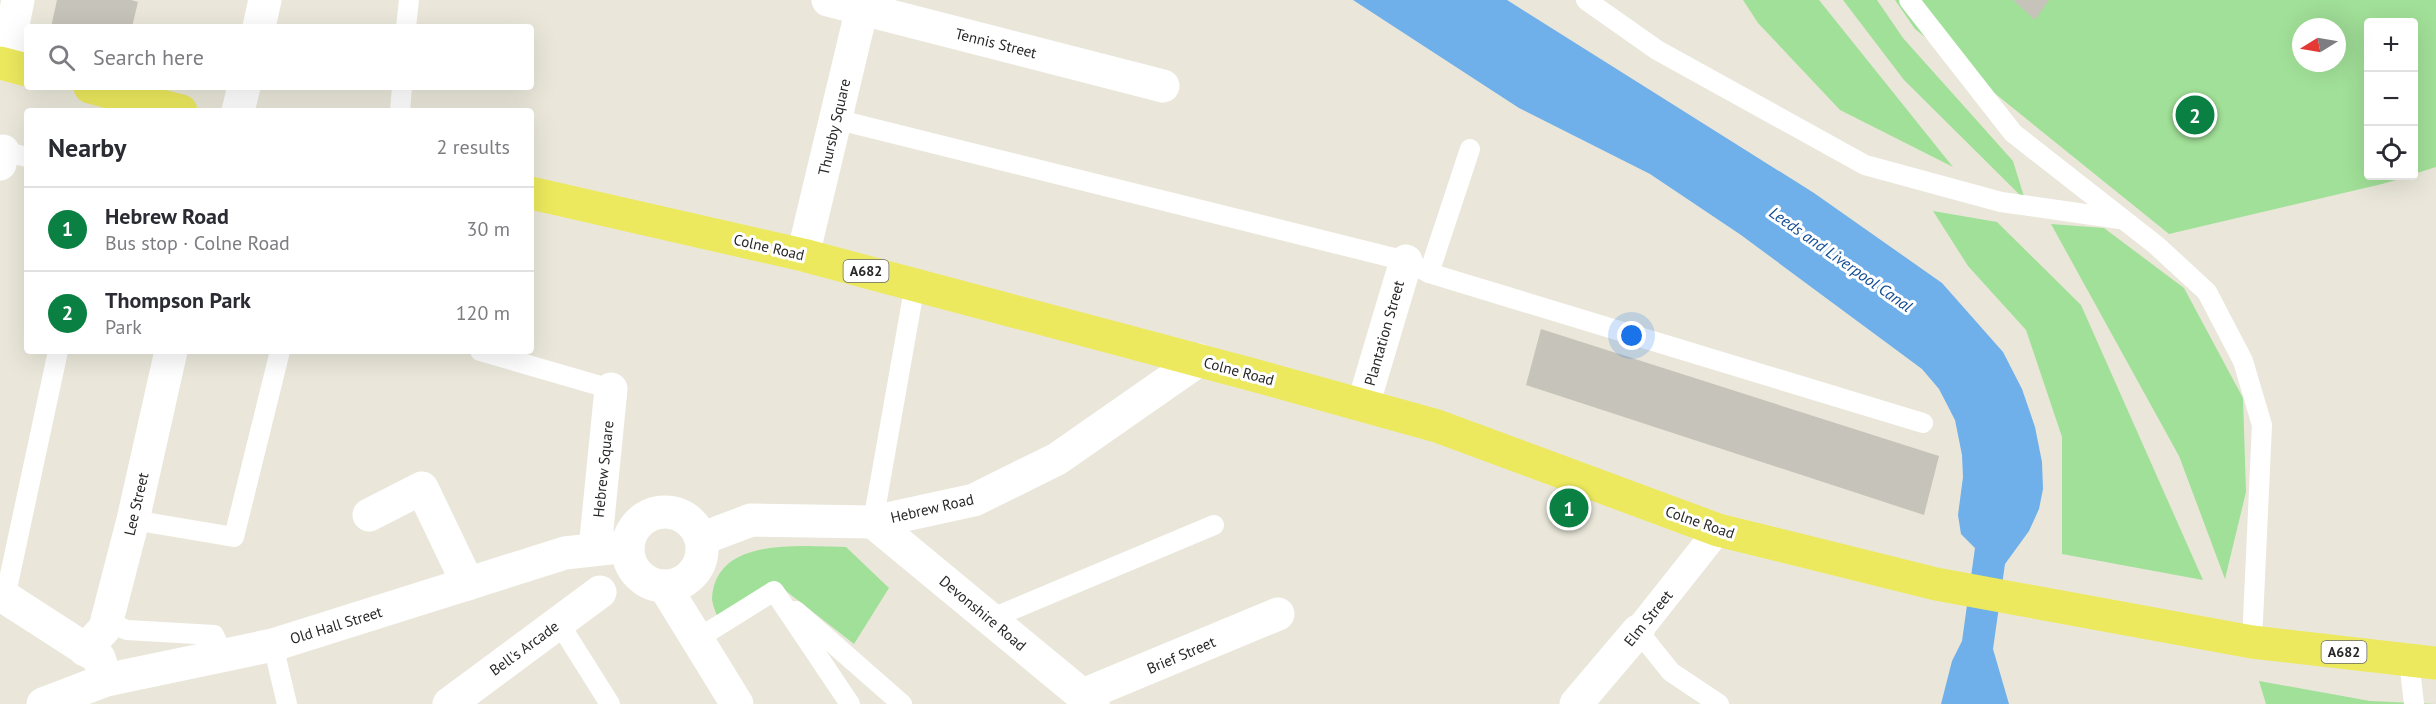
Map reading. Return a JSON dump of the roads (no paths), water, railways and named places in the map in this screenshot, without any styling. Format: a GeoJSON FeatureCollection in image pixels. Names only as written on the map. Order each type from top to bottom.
{"type":"FeatureCollection","features":[{"type":"Feature","properties":{"kind":"main road"},"geometry":{"type":"LineString","coordinates":[[101,90],[170,108]]}},
{"type":"Feature","properties":{"kind":"main road","name":"Colne Road"},"geometry":{"type":"LineString","coordinates":[[534,194],[803,255],[1437,426],[1718,530],[1936,585],[2242,640]]}},
{"type":"Feature","properties":{"kind":"main road","name":"A682"},"geometry":{"type":"LineString","coordinates":[[2242,640],[2422,661]]}},
{"type":"Feature","properties":{"kind":"street"},"geometry":{"type":"LineString","coordinates":[[11,66],[18,0]]}},
{"type":"Feature","properties":{"kind":"street"},"geometry":{"type":"LineString","coordinates":[[260,24],[265,0]]}},
{"type":"Feature","properties":{"kind":"street","name":"Tennis Street"},"geometry":{"type":"LineString","coordinates":[[828,0],[863,5],[1163,86]]}},
{"type":"Feature","properties":{"kind":"street","name":"Thursby Square"},"geometry":{"type":"LineString","coordinates":[[803,255],[863,5]]}},
{"type":"Feature","properties":{"kind":"street"},"geometry":{"type":"LineString","coordinates":[[239,108],[243,90]]}},
{"type":"Feature","properties":{"kind":"street","name":"Plantation Street"},"geometry":{"type":"LineString","coordinates":[[1363,405],[1417,267]]}},
{"type":"Feature","properties":{"kind":"street","name":"Lee Street"},"geometry":{"type":"LineString","coordinates":[[85,650],[105,628],[133,520],[170,354]]}},
{"type":"Feature","properties":{"kind":"street","name":"Hebrew Road"},"geometry":{"type":"LineString","coordinates":[[701,538],[751,520],[873,522],[974,500],[1057,459],[1199,360]]}},
{"type":"Feature","properties":{"kind":"street","name":"Hebrew Square"},"geometry":{"type":"LineString","coordinates":[[595,549],[611,389]]}},
{"type":"Feature","properties":{"kind":"street"},"geometry":{"type":"LineString","coordinates":[[369,515],[422,488],[468,584]]}},
{"type":"Feature","properties":{"kind":"street"},"geometry":{"type":"LineString","coordinates":[[667,512],[683,516],[695,526],[701,538],[702,554],[697,569],[682,582],[665,587],[651,584],[641,578],[630,563],[628,546],[633,529],[641,521],[652,514],[667,512]]}},
{"type":"Feature","properties":{"kind":"street","name":"Devonshire Road"},"geometry":{"type":"LineString","coordinates":[[873,522],[1088,700]]}},
{"type":"Feature","properties":{"kind":"street","name":"Elm Street"},"geometry":{"type":"LineString","coordinates":[[1576,704],[1638,631],[1718,530]]}},
{"type":"Feature","properties":{"kind":"street","name":"Old Hall Street"},"geometry":{"type":"LineString","coordinates":[[43,704],[106,680],[273,645],[565,553],[628,546]]}},
{"type":"Feature","properties":{"kind":"street"},"geometry":{"type":"LineString","coordinates":[[665,587],[736,704]]}},
{"type":"Feature","properties":{"kind":"street","name":"Bell's Arcade"},"geometry":{"type":"LineString","coordinates":[[463,700],[559,622],[600,592]]}},
{"type":"Feature","properties":{"kind":"street"},"geometry":{"type":"LineString","coordinates":[[3,596],[99,658],[106,680]]}},
{"type":"Feature","properties":{"kind":"street","name":"Brief Street"},"geometry":{"type":"LineString","coordinates":[[1088,700],[1278,614]]}},
{"type":"Feature","properties":{"kind":"lane"},"geometry":{"type":"LineString","coordinates":[[405,24],[409,0]]}},
{"type":"Feature","properties":{"kind":"lane"},"geometry":{"type":"LineString","coordinates":[[1586,0],[1657,50],[1865,165],[2001,202],[2123,219]]}},
{"type":"Feature","properties":{"kind":"lane"},"geometry":{"type":"LineString","coordinates":[[1909,0],[2013,133],[2156,245],[2207,292],[2243,361],[2262,425],[2242,640]]}},
{"type":"Feature","properties":{"kind":"lane"},"geometry":{"type":"LineString","coordinates":[[400,108],[402,90]]}},
{"type":"Feature","properties":{"kind":"lane"},"geometry":{"type":"LineString","coordinates":[[836,119],[1417,267],[1923,423]]}},
{"type":"Feature","properties":{"kind":"lane"},"geometry":{"type":"LineString","coordinates":[[1417,267],[1470,149]]}},
{"type":"Feature","properties":{"kind":"lane"},"geometry":{"type":"LineString","coordinates":[[873,522],[915,284]]}},
{"type":"Feature","properties":{"kind":"lane"},"geometry":{"type":"LineString","coordinates":[[3,596],[57,354]]}},
{"type":"Feature","properties":{"kind":"lane"},"geometry":{"type":"LineString","coordinates":[[133,520],[234,537],[279,354]]}},
{"type":"Feature","properties":{"kind":"lane"},"geometry":{"type":"LineString","coordinates":[[490,354],[611,389]]}},
{"type":"Feature","properties":{"kind":"lane"},"geometry":{"type":"LineString","coordinates":[[990,619],[1215,525]]}},
{"type":"Feature","properties":{"kind":"lane"},"geometry":{"type":"LineString","coordinates":[[697,639],[774,591]]}},
{"type":"Feature","properties":{"kind":"lane"},"geometry":{"type":"LineString","coordinates":[[774,591],[850,704]]}},
{"type":"Feature","properties":{"kind":"lane"},"geometry":{"type":"LineString","coordinates":[[774,591],[902,704]]}},
{"type":"Feature","properties":{"kind":"lane"},"geometry":{"type":"LineString","coordinates":[[106,622],[127,630],[214,635],[225,656]]}},
{"type":"Feature","properties":{"kind":"lane"},"geometry":{"type":"LineString","coordinates":[[559,622],[610,704]]}},
{"type":"Feature","properties":{"kind":"lane"},"geometry":{"type":"LineString","coordinates":[[1638,631],[1671,672],[1719,704]]}},
{"type":"Feature","properties":{"kind":"lane"},"geometry":{"type":"LineString","coordinates":[[273,645],[287,704]]}},
{"type":"Feature","properties":{"kind":"lane"},"geometry":{"type":"LineString","coordinates":[[2414,704],[2422,661]]}},
{"type":"Feature","properties":{"kind":"water","name":"Leeds and Liverpool Canal"},"geometry":{"type":"Polygon","coordinates":[[[1353,0],[1507,0],[1814,193],[1942,283],[2003,352],[2022,389],[2035,427],[2042,462],[2043,489],[2039,509],[2029,531],[2005,564],[1993,649],[2009,704],[1941,704],[1952,661],[1962,641],[1975,548],[1961,534],[1958,515],[1963,477],[1962,455],[1955,420],[1939,389],[1922,369],[1741,235],[1650,174],[1519,108],[1353,0]]]}},
{"type":"Feature","properties":{"kind":"place","name":"Thompson Park"},"geometry":{"type":"Point","coordinates":[2195,115]}},
{"type":"Feature","properties":{"kind":"place","name":"Hebrew Road"},"geometry":{"type":"Point","coordinates":[1569,508]}}]}
